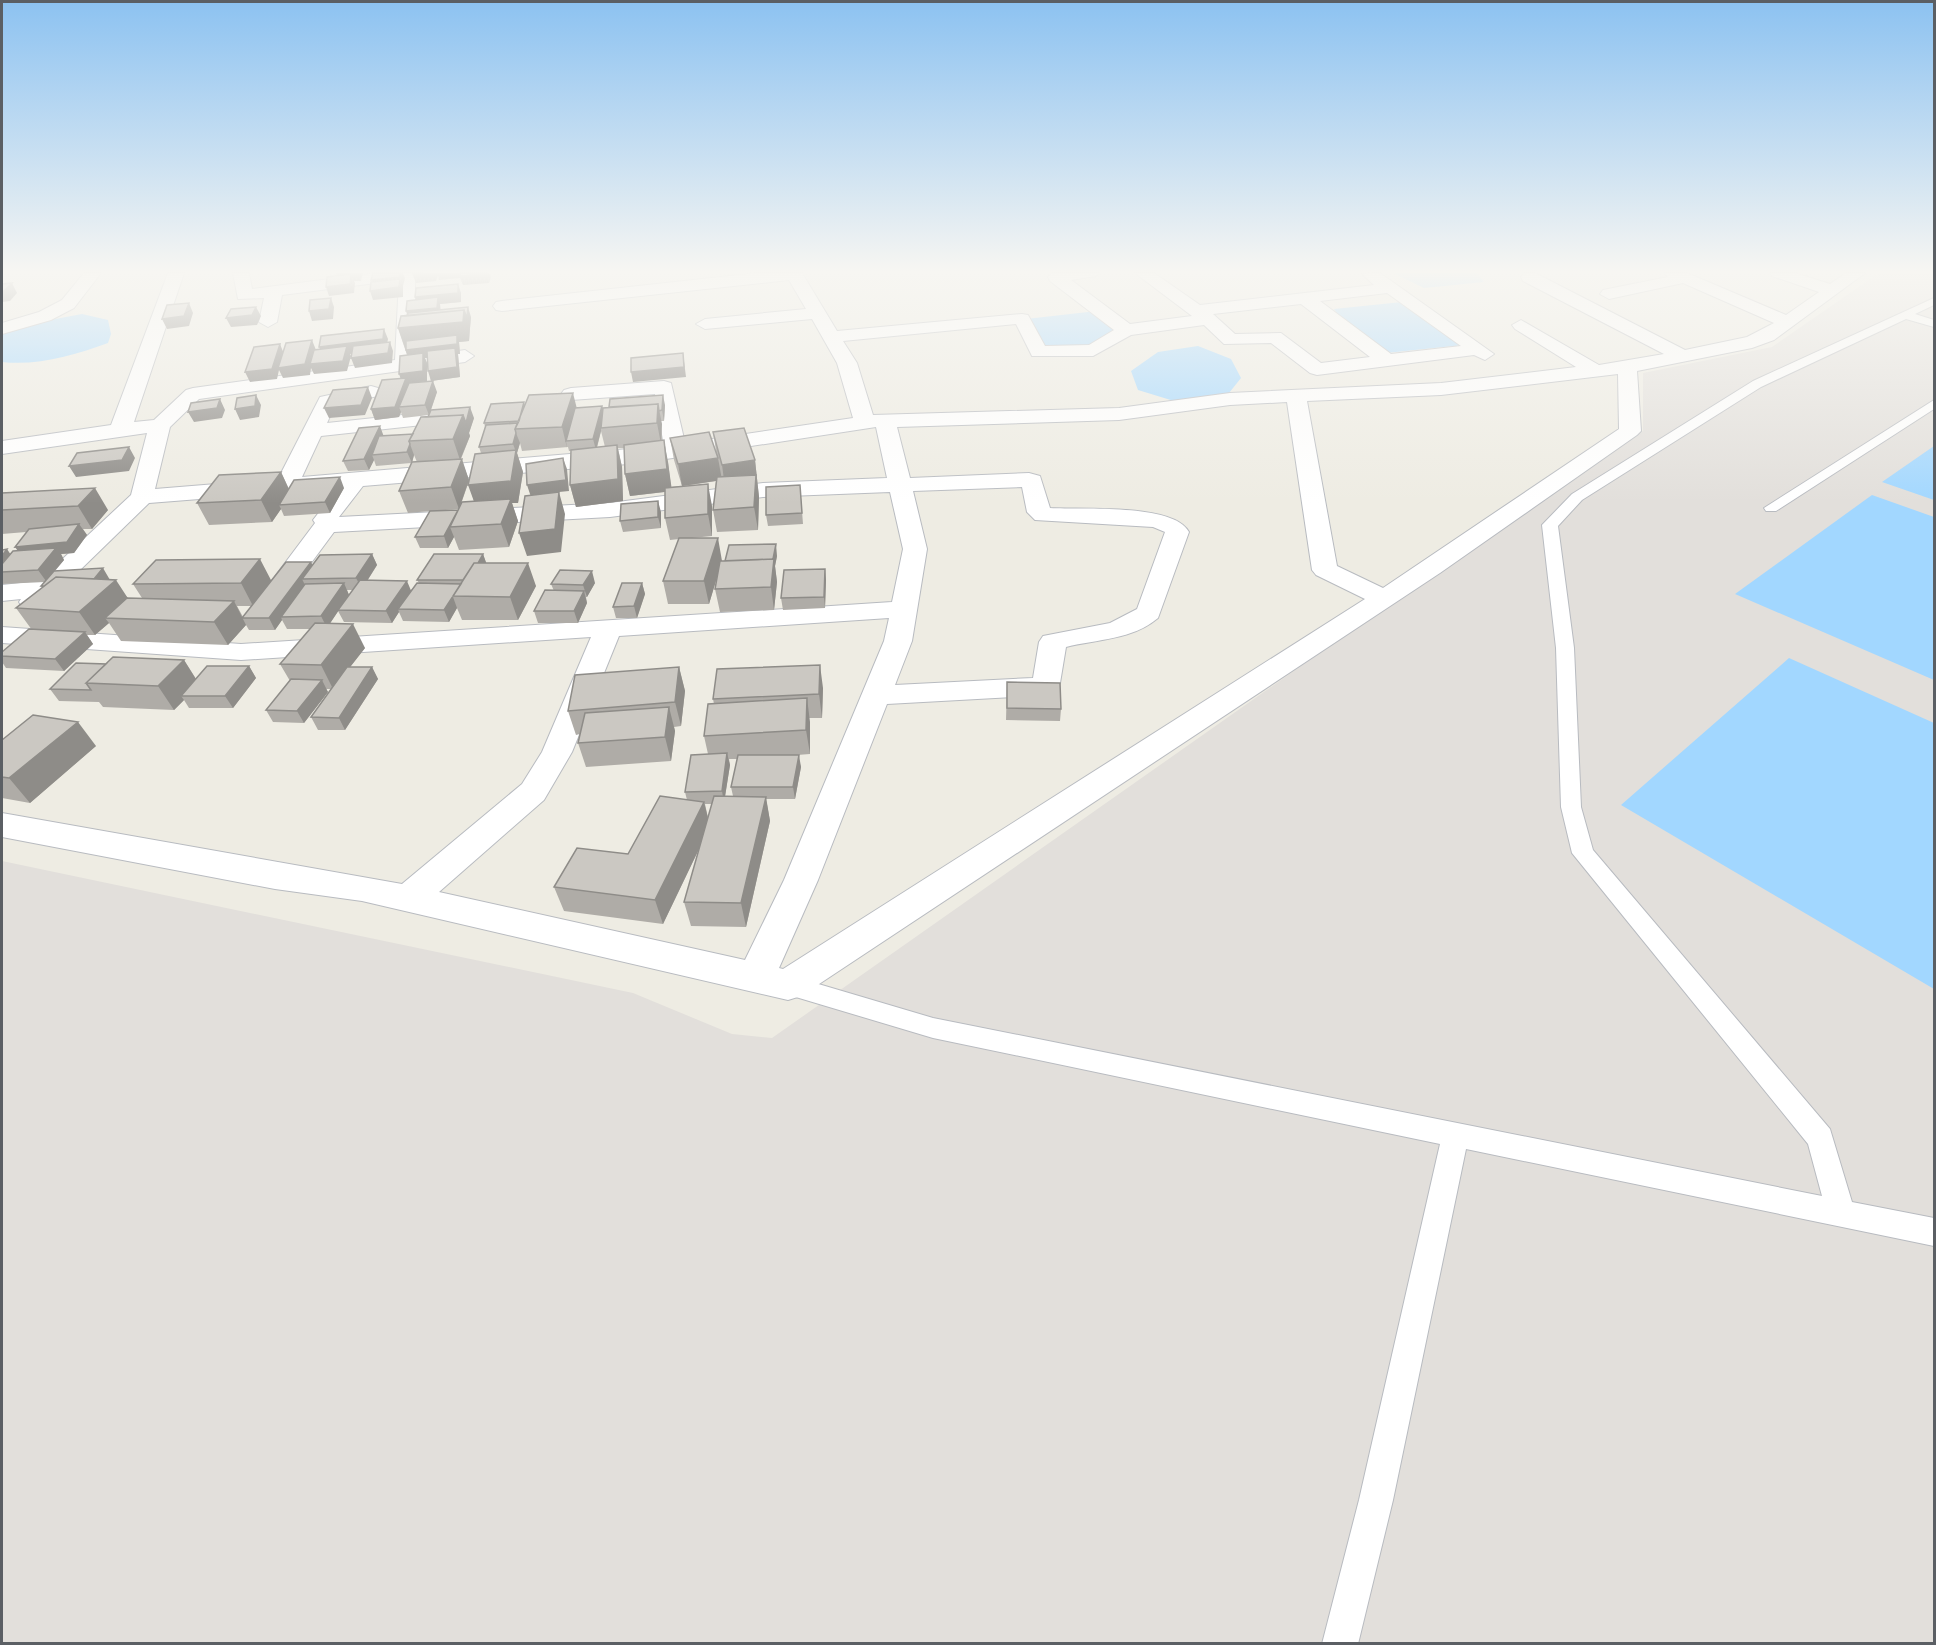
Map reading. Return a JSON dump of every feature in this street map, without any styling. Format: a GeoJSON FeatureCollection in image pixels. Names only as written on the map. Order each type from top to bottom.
{"type":"FeatureCollection","features":[{"type":"Feature","properties":{"kind":"street"},"geometry":{"type":"LineString","coordinates":[[120,431],[149,350]]}},
{"type":"Feature","properties":{"kind":"street"},"geometry":{"type":"LineString","coordinates":[[405,365],[406,350]]}},
{"type":"Feature","properties":{"kind":"street"},"geometry":{"type":"LineString","coordinates":[[756,977],[801,879],[898,641],[915,549],[900,485],[875,422],[839,350]]}},
{"type":"Feature","properties":{"kind":"street"},"geometry":{"type":"LineString","coordinates":[[1038,350],[1039,352],[1094,350]]}},
{"type":"Feature","properties":{"kind":"street"},"geometry":{"type":"LineString","coordinates":[[1292,350],[1317,369],[1472,350]]}},
{"type":"Feature","properties":{"kind":"street"},"geometry":{"type":"LineString","coordinates":[[1373,350],[1387,360]]}},
{"type":"Feature","properties":{"kind":"street"},"geometry":{"type":"LineString","coordinates":[[1479,350],[1522,380]]}},
{"type":"Feature","properties":{"kind":"street"},"geometry":{"type":"LineString","coordinates":[[1561,350],[1596,371]]}},
{"type":"Feature","properties":{"kind":"street"},"geometry":{"type":"LineString","coordinates":[[1671,350],[1683,356]]}},
{"type":"Feature","properties":{"kind":"street"},"geometry":{"type":"LineString","coordinates":[[142,497],[629,457],[875,422],[1119,414],[1230,399],[1441,389],[1627,367],[1714,350]]}},
{"type":"Feature","properties":{"kind":"street"},"geometry":{"type":"LineString","coordinates":[[2,634],[45,588],[142,497],[160,425],[192,394],[465,356]]}},
{"type":"Feature","properties":{"kind":"street"},"geometry":{"type":"LineString","coordinates":[[2,825],[408,899],[788,985],[1384,598],[1630,431],[1627,367]]}},
{"type":"Feature","properties":{"kind":"street"},"geometry":{"type":"LineString","coordinates":[[571,394],[664,387],[676,451]]}},
{"type":"Feature","properties":{"kind":"street"},"geometry":{"type":"LineString","coordinates":[[286,486],[330,399],[394,389]]}},
{"type":"Feature","properties":{"kind":"street"},"geometry":{"type":"LineString","coordinates":[[1296,396],[1325,570],[1384,598]]}},
{"type":"Feature","properties":{"kind":"street"},"geometry":{"type":"LineString","coordinates":[[312,431],[450,416]]}},
{"type":"Feature","properties":{"kind":"street"},"geometry":{"type":"LineString","coordinates":[[2,447],[160,425]]}},
{"type":"Feature","properties":{"kind":"street"},"geometry":{"type":"LineString","coordinates":[[328,524],[325,520],[356,479]]}},
{"type":"Feature","properties":{"kind":"street"},"geometry":{"type":"LineString","coordinates":[[231,652],[328,524],[610,510],[763,490],[1029,480],[1032,481],[1039,512],[1043,514],[1156,520],[1170,524],[1177,532],[1149,612],[1142,620],[1128,626],[1053,642],[1046,683],[1032,687],[876,695]]}},
{"type":"Feature","properties":{"kind":"street"},"geometry":{"type":"LineString","coordinates":[[2,593],[45,588]]}},
{"type":"Feature","properties":{"kind":"street"},"geometry":{"type":"LineString","coordinates":[[2,634],[231,652],[904,609]]}},
{"type":"Feature","properties":{"kind":"street"},"geometry":{"type":"LineString","coordinates":[[408,899],[533,792],[557,752],[609,627]]}},
{"type":"Feature","properties":{"kind":"lane"},"geometry":{"type":"LineString","coordinates":[[1831,350],[1757,384],[1577,497],[1550,525],[1565,648],[1570,807],[1583,853],[1820,1138],[1841,1213]]}},
{"type":"Feature","properties":{"kind":"lane"},"geometry":{"type":"LineString","coordinates":[[1771,508],[1935,404]]}},
{"type":"Feature","properties":{"kind":"lane"},"geometry":{"type":"LineString","coordinates":[[788,985],[933,1028],[1935,1232]]}},
{"type":"Feature","properties":{"kind":"lane"},"geometry":{"type":"LineString","coordinates":[[1340,1644],[1376,1500],[1456,1134]]}},
{"type":"Feature","properties":{"kind":"shaded area"},"geometry":{"type":"Polygon","coordinates":[[[1758,350],[1934,350],[1934,1643],[2,1644],[2,861],[633,993],[732,1034],[772,1038],[1288,675],[1643,431],[1643,373],[1758,350]]]}},
{"type":"Feature","properties":{"kind":"water"},"geometry":{"type":"Polygon","coordinates":[[[2,350],[89,350],[43,361],[2,362],[2,350]]]}},
{"type":"Feature","properties":{"kind":"water"},"geometry":{"type":"Polygon","coordinates":[[[1208,350],[1231,359],[1241,378],[1229,393],[1174,401],[1138,390],[1131,371],[1158,352],[1208,350]]]}},
{"type":"Feature","properties":{"kind":"water"},"geometry":{"type":"Polygon","coordinates":[[[1382,350],[1417,350],[1386,353],[1382,350]]]}},
{"type":"Feature","properties":{"kind":"water"},"geometry":{"type":"Polygon","coordinates":[[[1934,446],[1934,500],[1882,482],[1934,446]]]}},
{"type":"Feature","properties":{"kind":"water"},"geometry":{"type":"Polygon","coordinates":[[[1872,495],[1934,517],[1934,680],[1735,594],[1872,495]]]}},
{"type":"Feature","properties":{"kind":"water"},"geometry":{"type":"Polygon","coordinates":[[[1789,658],[1934,723],[1934,989],[1621,805],[1789,658]]]}},
{"type":"Feature","properties":{"kind":"building"},"geometry":{"type":"Polygon","coordinates":[[[253,350],[278,350],[272,369],[245,372],[253,350]]]}},
{"type":"Feature","properties":{"kind":"building"},"geometry":{"type":"Polygon","coordinates":[[[284,350],[309,350],[305,364],[278,368],[284,350]]]}},
{"type":"Feature","properties":{"kind":"building"},"geometry":{"type":"Polygon","coordinates":[[[314,350],[346,350],[343,361],[310,364],[314,350]]]}},
{"type":"Feature","properties":{"kind":"building"},"geometry":{"type":"Polygon","coordinates":[[[352,350],[389,350],[388,353],[351,358],[352,350]]]}},
{"type":"Feature","properties":{"kind":"building"},"geometry":{"type":"Polygon","coordinates":[[[455,350],[457,367],[428,371],[427,351],[455,350]]]}},
{"type":"Feature","properties":{"kind":"building"},"geometry":{"type":"Polygon","coordinates":[[[423,353],[423,371],[399,374],[400,356],[423,353]]]}},
{"type":"Feature","properties":{"kind":"building"},"geometry":{"type":"Polygon","coordinates":[[[683,353],[684,367],[631,372],[631,358],[683,353]]]}},
{"type":"Feature","properties":{"kind":"building"},"geometry":{"type":"Polygon","coordinates":[[[406,378],[395,407],[371,409],[382,380],[406,378]]]}},
{"type":"Feature","properties":{"kind":"building"},"geometry":{"type":"Polygon","coordinates":[[[433,381],[425,405],[399,407],[409,383],[433,381]]]}},
{"type":"Feature","properties":{"kind":"building"},"geometry":{"type":"Polygon","coordinates":[[[368,387],[361,405],[324,408],[333,390],[368,387]]]}},
{"type":"Feature","properties":{"kind":"building"},"geometry":{"type":"Polygon","coordinates":[[[573,393],[562,427],[515,429],[529,395],[573,393]]]}},
{"type":"Feature","properties":{"kind":"building"},"geometry":{"type":"Polygon","coordinates":[[[256,395],[255,406],[235,409],[237,398],[256,395]]]}},
{"type":"Feature","properties":{"kind":"building"},"geometry":{"type":"Polygon","coordinates":[[[663,395],[662,410],[659,411],[658,404],[609,407],[610,399],[663,395]]]}},
{"type":"Feature","properties":{"kind":"building"},"geometry":{"type":"Polygon","coordinates":[[[220,399],[217,408],[188,412],[191,403],[220,399]]]}},
{"type":"Feature","properties":{"kind":"building"},"geometry":{"type":"Polygon","coordinates":[[[524,402],[519,421],[484,423],[491,404],[524,402]]]}},
{"type":"Feature","properties":{"kind":"building"},"geometry":{"type":"Polygon","coordinates":[[[658,404],[657,423],[601,428],[603,408],[658,404]]]}},
{"type":"Feature","properties":{"kind":"building"},"geometry":{"type":"Polygon","coordinates":[[[602,406],[593,439],[566,441],[575,408],[602,406]]]}},
{"type":"Feature","properties":{"kind":"building"},"geometry":{"type":"Polygon","coordinates":[[[470,407],[466,423],[463,415],[428,417],[431,410],[470,407]]]}},
{"type":"Feature","properties":{"kind":"building"},"geometry":{"type":"Polygon","coordinates":[[[463,415],[453,439],[409,441],[421,417],[463,415]]]}},
{"type":"Feature","properties":{"kind":"building"},"geometry":{"type":"Polygon","coordinates":[[[518,423],[513,444],[479,447],[486,425],[518,423]]]}},
{"type":"Feature","properties":{"kind":"building"},"geometry":{"type":"Polygon","coordinates":[[[380,426],[364,459],[343,461],[359,428],[380,426]]]}},
{"type":"Feature","properties":{"kind":"building"},"geometry":{"type":"Polygon","coordinates":[[[744,428],[755,460],[722,465],[713,432],[744,428]]]}},
{"type":"Feature","properties":{"kind":"building"},"geometry":{"type":"Polygon","coordinates":[[[709,432],[718,458],[678,464],[670,438],[709,432]]]}},
{"type":"Feature","properties":{"kind":"building"},"geometry":{"type":"Polygon","coordinates":[[[413,434],[407,452],[372,455],[379,436],[413,434]]]}},
{"type":"Feature","properties":{"kind":"building"},"geometry":{"type":"Polygon","coordinates":[[[664,440],[667,469],[625,474],[624,445],[664,440]]]}},
{"type":"Feature","properties":{"kind":"building"},"geometry":{"type":"Polygon","coordinates":[[[617,445],[618,479],[570,485],[571,450],[617,445]]]}},
{"type":"Feature","properties":{"kind":"building"},"geometry":{"type":"Polygon","coordinates":[[[129,447],[122,460],[69,466],[77,453],[129,447]]]}},
{"type":"Feature","properties":{"kind":"building"},"geometry":{"type":"Polygon","coordinates":[[[516,450],[511,481],[468,485],[475,454],[516,450]]]}},
{"type":"Feature","properties":{"kind":"building"},"geometry":{"type":"Polygon","coordinates":[[[563,458],[566,480],[527,485],[526,464],[563,458]]]}},
{"type":"Feature","properties":{"kind":"building"},"geometry":{"type":"Polygon","coordinates":[[[462,459],[451,487],[399,491],[412,462],[462,459]]]}},
{"type":"Feature","properties":{"kind":"building"},"geometry":{"type":"Polygon","coordinates":[[[281,472],[261,500],[197,503],[219,475],[281,472]]]}},
{"type":"Feature","properties":{"kind":"building"},"geometry":{"type":"Polygon","coordinates":[[[756,475],[754,507],[713,510],[717,477],[756,475]]]}},
{"type":"Feature","properties":{"kind":"building"},"geometry":{"type":"Polygon","coordinates":[[[340,477],[325,502],[279,505],[294,480],[340,477]]]}},
{"type":"Feature","properties":{"kind":"building"},"geometry":{"type":"Polygon","coordinates":[[[708,484],[708,514],[665,518],[665,488],[708,484]]]}},
{"type":"Feature","properties":{"kind":"building"},"geometry":{"type":"Polygon","coordinates":[[[800,485],[802,513],[766,515],[766,487],[800,485]]]}},
{"type":"Feature","properties":{"kind":"building"},"geometry":{"type":"Polygon","coordinates":[[[95,488],[78,506],[2,510],[2,493],[95,488]]]}},
{"type":"Feature","properties":{"kind":"building"},"geometry":{"type":"Polygon","coordinates":[[[559,492],[555,529],[519,533],[525,496],[559,492]]]}},
{"type":"Feature","properties":{"kind":"building"},"geometry":{"type":"Polygon","coordinates":[[[511,499],[501,524],[450,527],[462,502],[511,499]]]}},
{"type":"Feature","properties":{"kind":"building"},"geometry":{"type":"Polygon","coordinates":[[[658,501],[658,517],[620,521],[621,504],[658,501]]]}},
{"type":"Feature","properties":{"kind":"building"},"geometry":{"type":"Polygon","coordinates":[[[458,510],[444,536],[415,537],[430,511],[458,510]]]}},
{"type":"Feature","properties":{"kind":"building"},"geometry":{"type":"Polygon","coordinates":[[[79,524],[67,542],[15,547],[29,529],[79,524]]]}},
{"type":"Feature","properties":{"kind":"building"},"geometry":{"type":"Polygon","coordinates":[[[679,538],[718,538],[704,581],[663,581],[679,538]]]}},
{"type":"Feature","properties":{"kind":"building"},"geometry":{"type":"Polygon","coordinates":[[[776,544],[773,559],[725,561],[729,545],[776,544]]]}},
{"type":"Feature","properties":{"kind":"building"},"geometry":{"type":"Polygon","coordinates":[[[56,548],[38,570],[2,572],[2,564],[13,551],[56,548]]]}},
{"type":"Feature","properties":{"kind":"building"},"geometry":{"type":"Polygon","coordinates":[[[372,554],[356,578],[302,579],[320,555],[372,554]]]}},
{"type":"Feature","properties":{"kind":"building"},"geometry":{"type":"Polygon","coordinates":[[[434,554],[483,554],[463,580],[417,580],[434,554]]]}},
{"type":"Feature","properties":{"kind":"building"},"geometry":{"type":"Polygon","coordinates":[[[260,559],[241,583],[133,584],[156,560],[260,559]]]}},
{"type":"Feature","properties":{"kind":"building"},"geometry":{"type":"Polygon","coordinates":[[[774,559],[771,587],[715,589],[720,561],[774,559]]]}},
{"type":"Feature","properties":{"kind":"building"},"geometry":{"type":"Polygon","coordinates":[[[286,562],[311,562],[269,618],[242,618],[286,562]]]}},
{"type":"Feature","properties":{"kind":"building"},"geometry":{"type":"Polygon","coordinates":[[[474,563],[528,563],[510,597],[453,596],[474,563]]]}},
{"type":"Feature","properties":{"kind":"building"},"geometry":{"type":"Polygon","coordinates":[[[103,568],[94,579],[56,577],[41,586],[54,571],[103,568]]]}},
{"type":"Feature","properties":{"kind":"building"},"geometry":{"type":"Polygon","coordinates":[[[825,569],[824,597],[781,598],[784,570],[825,569]]]}},
{"type":"Feature","properties":{"kind":"building"},"geometry":{"type":"Polygon","coordinates":[[[560,570],[592,571],[583,585],[551,584],[560,570]]]}},
{"type":"Feature","properties":{"kind":"building"},"geometry":{"type":"Polygon","coordinates":[[[56,577],[116,580],[79,612],[16,608],[56,577]]]}},
{"type":"Feature","properties":{"kind":"building"},"geometry":{"type":"Polygon","coordinates":[[[360,580],[407,581],[386,611],[338,610],[360,580]]]}},
{"type":"Feature","properties":{"kind":"building"},"geometry":{"type":"Polygon","coordinates":[[[344,583],[321,616],[281,617],[305,584],[344,583]]]}},
{"type":"Feature","properties":{"kind":"building"},"geometry":{"type":"Polygon","coordinates":[[[417,583],[461,584],[444,610],[398,609],[417,583]]]}},
{"type":"Feature","properties":{"kind":"building"},"geometry":{"type":"Polygon","coordinates":[[[622,583],[642,583],[634,606],[613,607],[622,583]]]}},
{"type":"Feature","properties":{"kind":"building"},"geometry":{"type":"Polygon","coordinates":[[[545,590],[584,591],[574,611],[534,611],[545,590]]]}},
{"type":"Feature","properties":{"kind":"building"},"geometry":{"type":"Polygon","coordinates":[[[127,598],[234,601],[214,622],[105,618],[127,598]]]}},
{"type":"Feature","properties":{"kind":"building"},"geometry":{"type":"Polygon","coordinates":[[[315,623],[353,624],[321,665],[280,664],[315,623]]]}},
{"type":"Feature","properties":{"kind":"building"},"geometry":{"type":"Polygon","coordinates":[[[29,629],[85,632],[55,659],[2,656],[2,652],[29,629]]]}},
{"type":"Feature","properties":{"kind":"building"},"geometry":{"type":"Polygon","coordinates":[[[113,657],[184,660],[158,686],[86,683],[113,657]]]}},
{"type":"Feature","properties":{"kind":"building"},"geometry":{"type":"Polygon","coordinates":[[[76,663],[106,664],[86,683],[91,690],[50,689],[76,663]]]}},
{"type":"Feature","properties":{"kind":"building"},"geometry":{"type":"Polygon","coordinates":[[[820,665],[819,694],[713,699],[717,669],[820,665]]]}},
{"type":"Feature","properties":{"kind":"building"},"geometry":{"type":"Polygon","coordinates":[[[207,666],[249,666],[225,696],[181,696],[207,666]]]}},
{"type":"Feature","properties":{"kind":"building"},"geometry":{"type":"Polygon","coordinates":[[[347,667],[372,667],[339,718],[311,717],[347,667]]]}},
{"type":"Feature","properties":{"kind":"building"},"geometry":{"type":"Polygon","coordinates":[[[679,667],[675,702],[568,711],[575,675],[679,667]]]}},
{"type":"Feature","properties":{"kind":"building"},"geometry":{"type":"Polygon","coordinates":[[[291,679],[322,680],[297,711],[266,710],[291,679]]]}},
{"type":"Feature","properties":{"kind":"building"},"geometry":{"type":"Polygon","coordinates":[[[1007,682],[1060,683],[1061,709],[1007,708],[1007,682]]]}},
{"type":"Feature","properties":{"kind":"building"},"geometry":{"type":"Polygon","coordinates":[[[807,698],[806,730],[704,736],[708,704],[807,698]]]}},
{"type":"Feature","properties":{"kind":"building"},"geometry":{"type":"Polygon","coordinates":[[[669,707],[665,737],[578,743],[585,713],[669,707]]]}},
{"type":"Feature","properties":{"kind":"building"},"geometry":{"type":"Polygon","coordinates":[[[33,715],[78,722],[9,778],[2,777],[2,740],[33,715]]]}},
{"type":"Feature","properties":{"kind":"building"},"geometry":{"type":"Polygon","coordinates":[[[727,753],[722,791],[685,792],[691,755],[727,753]]]}},
{"type":"Feature","properties":{"kind":"building"},"geometry":{"type":"Polygon","coordinates":[[[738,755],[799,755],[793,787],[731,787],[738,755]]]}},
{"type":"Feature","properties":{"kind":"building"},"geometry":{"type":"Polygon","coordinates":[[[660,796],[704,802],[655,900],[554,887],[577,848],[628,854],[660,796]]]}},
{"type":"Feature","properties":{"kind":"building"},"geometry":{"type":"Polygon","coordinates":[[[714,796],[766,797],[741,903],[684,902],[714,796]]]}}]}
